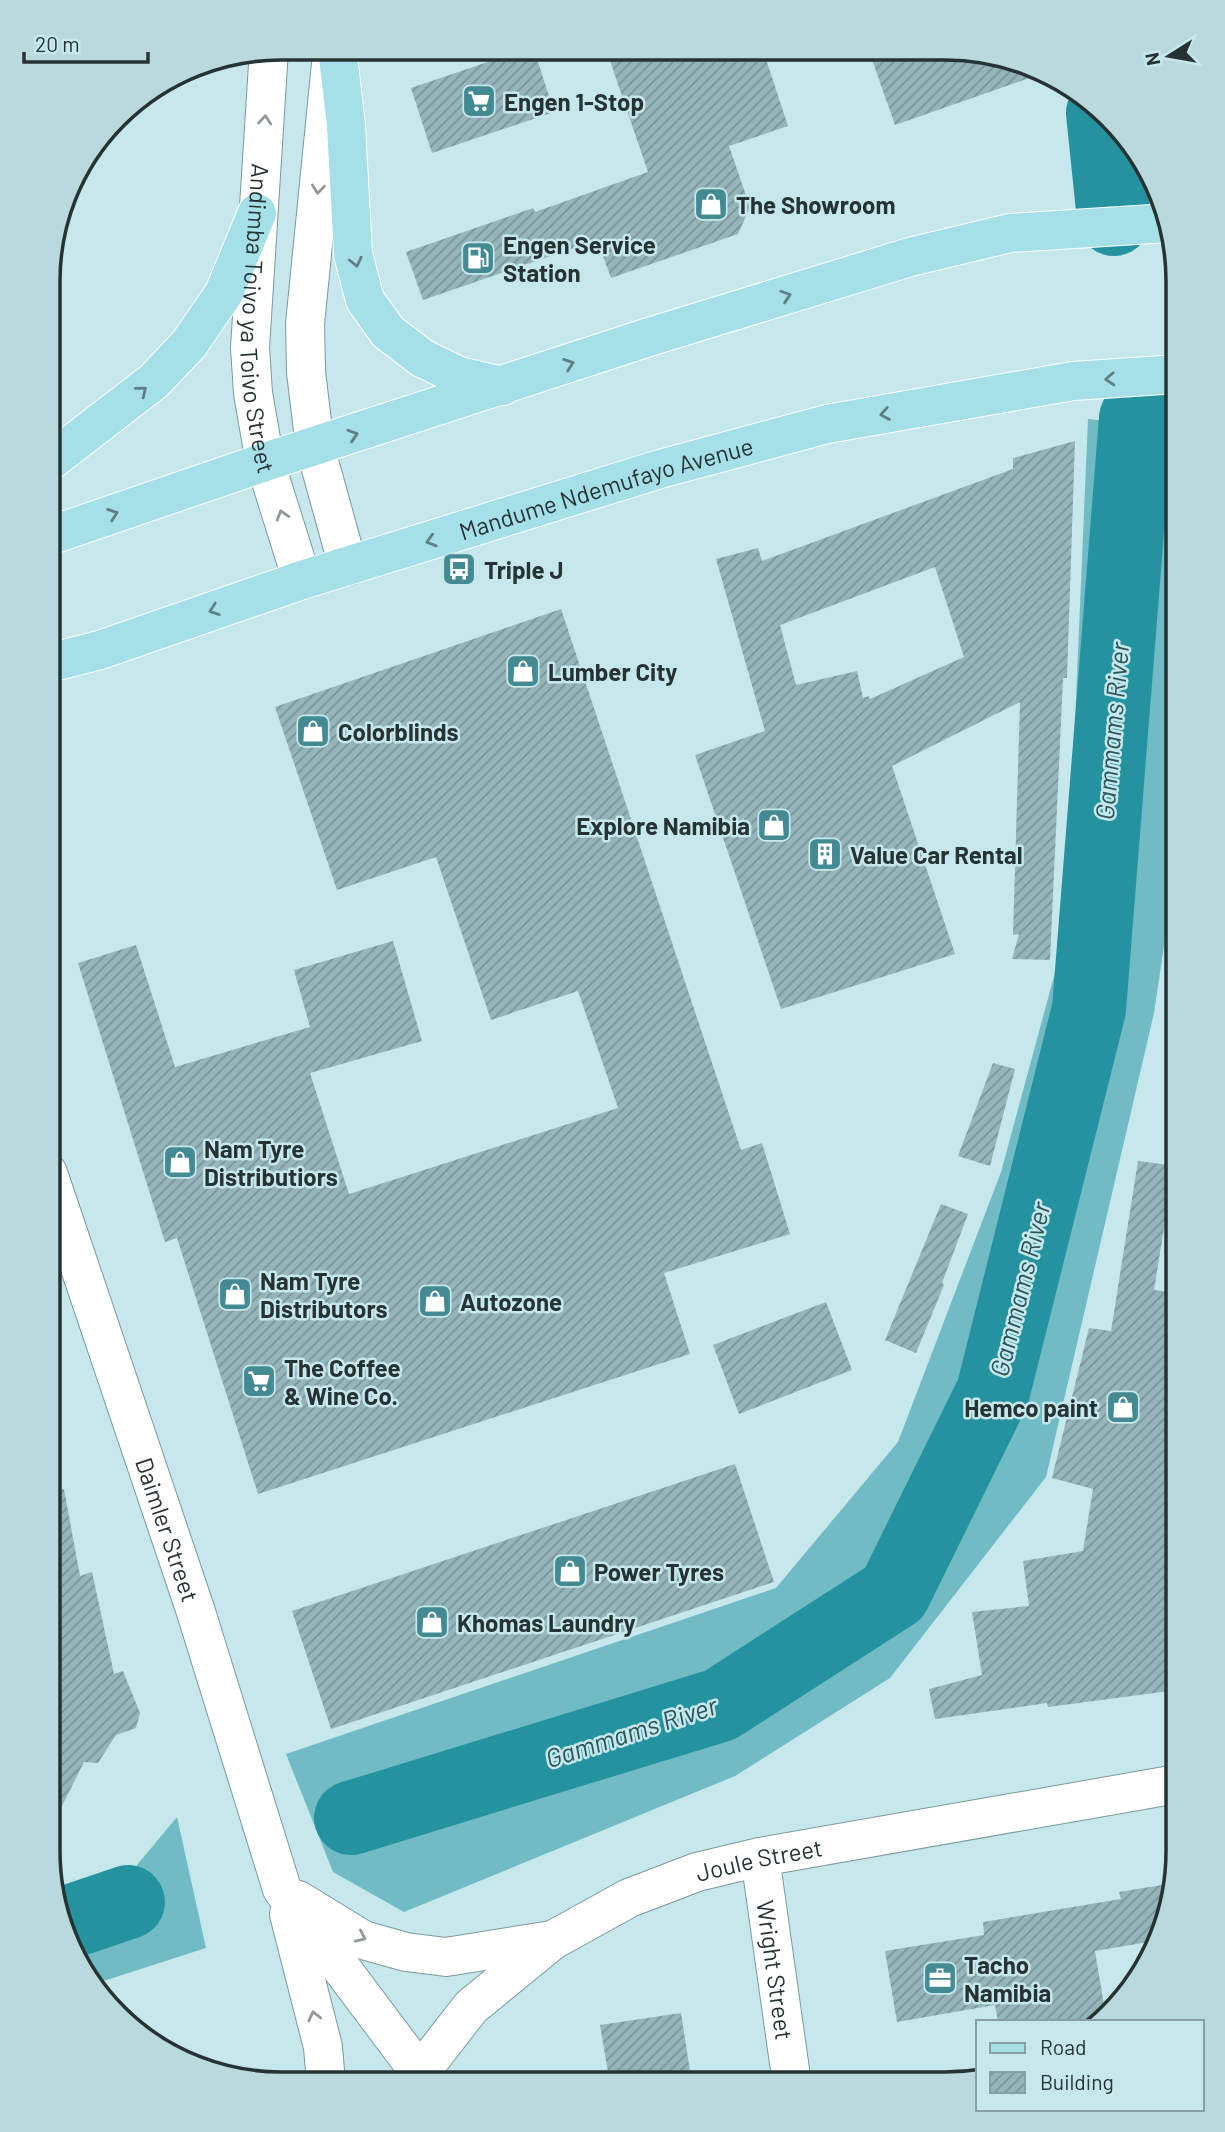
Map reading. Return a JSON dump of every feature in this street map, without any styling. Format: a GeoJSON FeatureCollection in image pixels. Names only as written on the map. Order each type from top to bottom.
{"type":"FeatureCollection","features":[{"type":"Feature","properties":{"kind":"main road"},"geometry":{"type":"LineString","coordinates":[[337,60],[346,125],[353,254],[365,300],[388,332],[422,358],[459,376],[503,386]]}},
{"type":"Feature","properties":{"kind":"main road"},"geometry":{"type":"LineString","coordinates":[[60,454],[154,382],[189,344],[224,293],[257,213]]}},
{"type":"Feature","properties":{"kind":"main road"},"geometry":{"type":"LineString","coordinates":[[60,532],[265,462],[649,337],[910,257],[1010,233],[1158,224]]}},
{"type":"Feature","properties":{"kind":"main road","name":"Mandume Ndemufayo Avenue"},"geometry":{"type":"LineString","coordinates":[[60,664],[302,580],[660,469],[827,424],[1073,381],[1166,375]]}},
{"type":"Feature","properties":{"kind":"main road"},"geometry":{"type":"LineString","coordinates":[[60,435],[113,415]]}},
{"type":"Feature","properties":{"kind":"street","name":"Andimba Toivo ya Toivo Street"},"geometry":{"type":"LineString","coordinates":[[268,60],[250,348],[253,393],[265,462],[302,580]]}},
{"type":"Feature","properties":{"kind":"street","name":"Andimba Toivo ya Toivo Street"},"geometry":{"type":"LineString","coordinates":[[334,60],[305,324],[306,372],[315,447],[348,566]]}},
{"type":"Feature","properties":{"kind":"street","name":"Daimler Street"},"geometry":{"type":"LineString","coordinates":[[60,1215],[195,1609],[282,1889],[300,1950],[323,2047],[325,2072]]}},
{"type":"Feature","properties":{"kind":"street","name":"Joule Street"},"geometry":{"type":"LineString","coordinates":[[421,2072],[471,2007],[552,1940],[629,1898],[697,1872],[760,1857],[1165,1785]]}},
{"type":"Feature","properties":{"kind":"street","name":"Wright Street"},"geometry":{"type":"LineString","coordinates":[[760,1857],[790,2072]]}},
{"type":"Feature","properties":{"kind":"street","name":"Daimler Street"},"geometry":{"type":"LineString","coordinates":[[282,1889],[412,2072]]}},
{"type":"Feature","properties":{"kind":"street"},"geometry":{"type":"LineString","coordinates":[[282,1889],[363,1940],[406,1952],[446,1956],[552,1940]]}},
{"type":"Feature","properties":{"kind":"shaded area"},"geometry":{"type":"Polygon","coordinates":[[[1088,419],[1166,427],[1166,935],[1154,1013],[1046,1477],[890,1678],[735,1776],[404,1912],[333,1872],[286,1754],[776,1588],[898,1442],[1001,1172],[1066,932],[1088,419]]]}},
{"type":"Feature","properties":{"kind":"shaded area"},"geometry":{"type":"Polygon","coordinates":[[[177,1817],[206,1948],[102,1981],[76,1936],[65,1897],[127,1877],[177,1817]]]}},
{"type":"Feature","properties":{"kind":"building"},"geometry":{"type":"Polygon","coordinates":[[[494,60],[537,60],[554,112],[432,153],[411,88],[494,60]]]}},
{"type":"Feature","properties":{"kind":"building"},"geometry":{"type":"Polygon","coordinates":[[[610,60],[766,60],[788,126],[729,146],[750,207],[738,234],[611,278],[597,240],[423,300],[406,252],[533,208],[535,212],[648,172],[610,60]]]}},
{"type":"Feature","properties":{"kind":"building"},"geometry":{"type":"Polygon","coordinates":[[[872,60],[959,60],[987,64],[1031,77],[895,125],[872,60]]]}},
{"type":"Feature","properties":{"kind":"building"},"geometry":{"type":"Polygon","coordinates":[[[1075,441],[1067,678],[1063,678],[1050,960],[1012,959],[1019,934],[1013,935],[1020,702],[892,766],[955,954],[781,1009],[695,755],[765,731],[716,559],[758,548],[762,561],[1013,469],[1013,458],[1075,441]],[[935,567],[780,625],[796,685],[857,671],[863,698],[869,696],[870,699],[964,657],[935,567]]]}},
{"type":"Feature","properties":{"kind":"building"},"geometry":{"type":"Polygon","coordinates":[[[561,609],[741,1150],[762,1143],[790,1234],[664,1273],[690,1354],[258,1494],[177,1238],[165,1242],[78,963],[136,945],[175,1067],[310,1027],[294,970],[393,941],[422,1041],[310,1073],[349,1194],[618,1108],[578,991],[491,1020],[436,857],[337,890],[275,707],[561,609]]]}},
{"type":"Feature","properties":{"kind":"building"},"geometry":{"type":"Polygon","coordinates":[[[993,1063],[1015,1069],[990,1166],[958,1156],[993,1063]]]}},
{"type":"Feature","properties":{"kind":"building"},"geometry":{"type":"Polygon","coordinates":[[[1138,1161],[1165,1165],[1165,1221],[1154,1290],[1165,1291],[1165,1692],[1048,1707],[1047,1703],[935,1719],[929,1689],[982,1675],[972,1612],[1029,1606],[1023,1561],[1083,1551],[1093,1489],[1052,1478],[1089,1328],[1111,1331],[1138,1161]]]}},
{"type":"Feature","properties":{"kind":"building"},"geometry":{"type":"Polygon","coordinates":[[[941,1204],[968,1214],[942,1283],[944,1285],[916,1353],[885,1340],[941,1204]]]}},
{"type":"Feature","properties":{"kind":"building"},"geometry":{"type":"Polygon","coordinates":[[[826,1302],[852,1370],[739,1414],[713,1345],[826,1302]]]}},
{"type":"Feature","properties":{"kind":"building"},"geometry":{"type":"Polygon","coordinates":[[[735,1464],[774,1582],[331,1729],[292,1611],[735,1464]]]}},
{"type":"Feature","properties":{"kind":"building"},"geometry":{"type":"Polygon","coordinates":[[[64,1489],[80,1576],[92,1572],[114,1674],[123,1671],[140,1713],[136,1728],[116,1735],[98,1763],[84,1762],[60,1810],[60,1490],[64,1489]]]}},
{"type":"Feature","properties":{"kind":"building"},"geometry":{"type":"Polygon","coordinates":[[[1162,1885],[1154,1922],[1146,1942],[1095,1951],[1104,2005],[1087,2020],[998,2020],[995,2005],[897,2022],[885,1951],[984,1935],[983,1922],[1121,1899],[1119,1892],[1162,1885]]]}},
{"type":"Feature","properties":{"kind":"building"},"geometry":{"type":"Polygon","coordinates":[[[681,2013],[690,2072],[608,2072],[600,2025],[681,2013]]]}},
{"type":"Feature","properties":{"kind":"waterway","name":"Gammams River"},"geometry":{"type":"LineString","coordinates":[[1105,129],[1114,219]]}},
{"type":"Feature","properties":{"kind":"waterway","name":"Gammams River"},"geometry":{"type":"LineString","coordinates":[[351,1818],[720,1705],[894,1593],[993,1392],[1089,1009],[1136,418]]}},
{"type":"Feature","properties":{"kind":"waterway","name":"Gammams River"},"geometry":{"type":"LineString","coordinates":[[71,1921],[128,1902]]}},
{"type":"Feature","properties":{"kind":"place","name":"Engen 1-Stop"},"geometry":{"type":"Point","coordinates":[479,101]}},
{"type":"Feature","properties":{"kind":"place","name":"The Showroom"},"geometry":{"type":"Point","coordinates":[711,204]}},
{"type":"Feature","properties":{"kind":"place","name":"Engen Service Station"},"geometry":{"type":"Point","coordinates":[478,258]}},
{"type":"Feature","properties":{"kind":"place","name":"Triple J"},"geometry":{"type":"Point","coordinates":[459,569]}},
{"type":"Feature","properties":{"kind":"place","name":"Lumber City"},"geometry":{"type":"Point","coordinates":[523,671]}},
{"type":"Feature","properties":{"kind":"place","name":"Colorblinds"},"geometry":{"type":"Point","coordinates":[313,731]}},
{"type":"Feature","properties":{"kind":"place","name":"Explore Namibia"},"geometry":{"type":"Point","coordinates":[774,825]}},
{"type":"Feature","properties":{"kind":"place","name":"Value Car Rental"},"geometry":{"type":"Point","coordinates":[825,854]}},
{"type":"Feature","properties":{"kind":"place","name":"Nam Tyre Distributiors"},"geometry":{"type":"Point","coordinates":[180,1162]}},
{"type":"Feature","properties":{"kind":"place","name":"Nam Tyre Distributors"},"geometry":{"type":"Point","coordinates":[235,1294]}},
{"type":"Feature","properties":{"kind":"place","name":"Autozone"},"geometry":{"type":"Point","coordinates":[435,1301]}},
{"type":"Feature","properties":{"kind":"place","name":"The Coffee & Wine Co."},"geometry":{"type":"Point","coordinates":[259,1381]}},
{"type":"Feature","properties":{"kind":"place","name":"Hemco paint"},"geometry":{"type":"Point","coordinates":[1123,1407]}},
{"type":"Feature","properties":{"kind":"place","name":"Power Tyres"},"geometry":{"type":"Point","coordinates":[570,1571]}},
{"type":"Feature","properties":{"kind":"place","name":"Khomas Laundry"},"geometry":{"type":"Point","coordinates":[432,1622]}},
{"type":"Feature","properties":{"kind":"place","name":"Tacho Namibia"},"geometry":{"type":"Point","coordinates":[940,1978]}}]}
